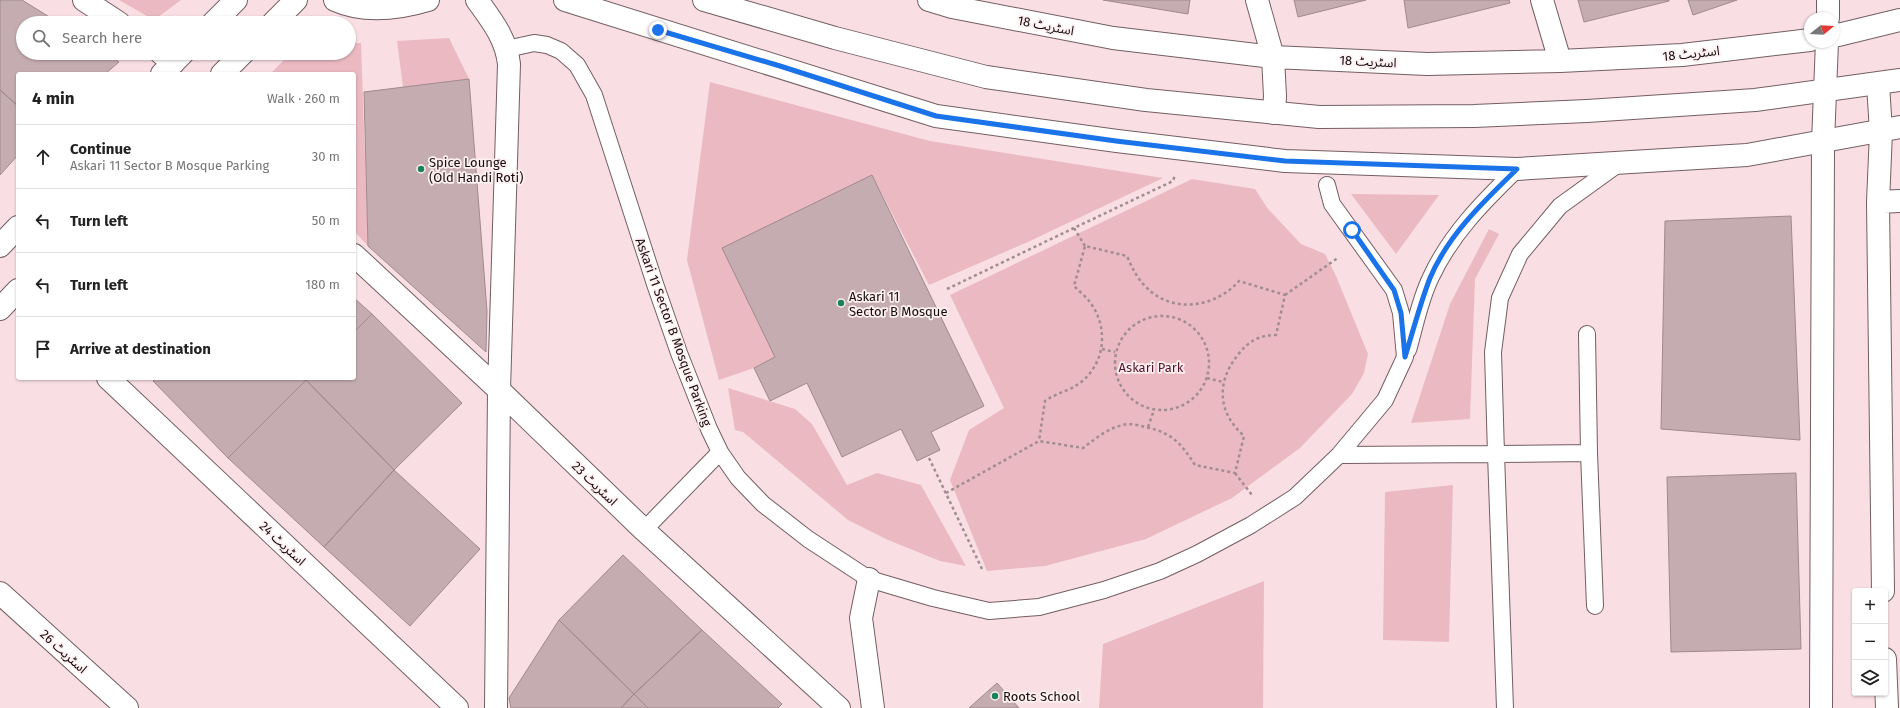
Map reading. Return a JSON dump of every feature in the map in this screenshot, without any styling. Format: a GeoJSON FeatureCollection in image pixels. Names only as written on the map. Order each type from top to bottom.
{"type":"FeatureCollection","features":[{"type":"Feature","properties":{"kind":"street"},"geometry":{"type":"LineString","coordinates":[[84,0],[108,16]]}},
{"type":"Feature","properties":{"kind":"street"},"geometry":{"type":"LineString","coordinates":[[220,16],[236,0]]}},
{"type":"Feature","properties":{"kind":"street"},"geometry":{"type":"LineString","coordinates":[[280,16],[296,0]]}},
{"type":"Feature","properties":{"kind":"street"},"geometry":{"type":"LineString","coordinates":[[335,0],[346,5],[387,9],[428,0]]}},
{"type":"Feature","properties":{"kind":"street"},"geometry":{"type":"LineString","coordinates":[[477,0],[501,36],[507,49],[509,64],[499,390],[496,708]]}},
{"type":"Feature","properties":{"kind":"street"},"geometry":{"type":"LineString","coordinates":[[565,0],[936,116],[1116,141],[1285,161],[1517,169],[1747,154],[1890,130]]}},
{"type":"Feature","properties":{"kind":"street"},"geometry":{"type":"LineString","coordinates":[[704,0],[835,38],[986,77],[1146,100],[1327,117],[1474,116],[1572,112],[1756,100],[1900,80]]}},
{"type":"Feature","properties":{"kind":"street","name":"اسٹریٹ 18"},"geometry":{"type":"LineString","coordinates":[[929,0],[952,6],[1113,38],[1272,57],[1427,64],[1560,61],[1682,56],[1804,41]]}},
{"type":"Feature","properties":{"kind":"street"},"geometry":{"type":"LineString","coordinates":[[1258,0],[1272,57],[1275,96],[1274,113]]}},
{"type":"Feature","properties":{"kind":"street"},"geometry":{"type":"LineString","coordinates":[[1542,0],[1560,61]]}},
{"type":"Feature","properties":{"kind":"street"},"geometry":{"type":"LineString","coordinates":[[1840,35],[1900,20]]}},
{"type":"Feature","properties":{"kind":"street"},"geometry":{"type":"LineString","coordinates":[[1821,708],[1823,142],[1828,48]]}},
{"type":"Feature","properties":{"kind":"street"},"geometry":{"type":"LineString","coordinates":[[224,72],[236,60]]}},
{"type":"Feature","properties":{"kind":"street"},"geometry":{"type":"LineString","coordinates":[[1878,84],[1890,130],[1878,202],[1883,588]]}},
{"type":"Feature","properties":{"kind":"street"},"geometry":{"type":"LineString","coordinates":[[1878,202],[1900,201]]}},
{"type":"Feature","properties":{"kind":"street"},"geometry":{"type":"LineString","coordinates":[[0,246],[16,229]]}},
{"type":"Feature","properties":{"kind":"street","name":"اسٹریٹ 23"},"geometry":{"type":"LineString","coordinates":[[356,257],[499,390],[644,530],[839,708]]}},
{"type":"Feature","properties":{"kind":"street"},"geometry":{"type":"LineString","coordinates":[[0,309],[16,293]]}},
{"type":"Feature","properties":{"kind":"street","name":"اسٹریٹ 24"},"geometry":{"type":"LineString","coordinates":[[110,380],[457,708]]}},
{"type":"Feature","properties":{"kind":"street"},"geometry":{"type":"LineString","coordinates":[[869,579],[861,618],[873,708]]}},
{"type":"Feature","properties":{"kind":"street","name":"اسٹریٹ 26"},"geometry":{"type":"LineString","coordinates":[[0,593],[127,708]]}},
{"type":"Feature","properties":{"kind":"street"},"geometry":{"type":"LineString","coordinates":[[1885,660],[1887,708]]}},
{"type":"Feature","properties":{"kind":"lane","name":"Askari 11 Sector B Mosque Parking"},"geometry":{"type":"LineString","coordinates":[[507,49],[534,43],[547,45],[561,51],[577,65],[594,95],[660,298],[709,429],[720,452],[738,478],[763,504],[808,538],[869,579],[933,598],[990,611],[1039,607],[1104,590],[1160,571],[1197,554],[1251,525],[1295,497],[1339,455],[1385,400],[1405,357],[1430,277],[1452,238],[1482,204],[1517,169]]}},
{"type":"Feature","properties":{"kind":"lane"},"geometry":{"type":"LineString","coordinates":[[1505,708],[1493,352],[1500,298],[1520,254],[1560,206],[1621,162]]}},
{"type":"Feature","properties":{"kind":"lane"},"geometry":{"type":"LineString","coordinates":[[1327,186],[1332,204],[1361,242],[1394,290],[1401,313],[1405,357]]}},
{"type":"Feature","properties":{"kind":"lane"},"geometry":{"type":"LineString","coordinates":[[1587,334],[1595,606]]}},
{"type":"Feature","properties":{"kind":"lane"},"geometry":{"type":"LineString","coordinates":[[644,530],[720,452]]}},
{"type":"Feature","properties":{"kind":"lane"},"geometry":{"type":"LineString","coordinates":[[1339,455],[1590,453]]}},
{"type":"Feature","properties":{"kind":"path"},"geometry":{"type":"LineString","coordinates":[[947,289],[1173,181],[1177,171]]}},
{"type":"Feature","properties":{"kind":"path"},"geometry":{"type":"LineString","coordinates":[[1074,228],[1085,246],[1127,256],[1137,277],[1147,289],[1165,299],[1180,304],[1194,305],[1209,302],[1226,293],[1239,281],[1285,295]]}},
{"type":"Feature","properties":{"kind":"path"},"geometry":{"type":"LineString","coordinates":[[946,493],[1039,440],[1083,448],[1107,431],[1124,425],[1148,427],[1170,435],[1181,445],[1195,465],[1235,473],[1244,436],[1231,422],[1225,408],[1222,396],[1223,382],[1227,370],[1241,350],[1264,335],[1276,335],[1285,295],[1361,242]]}},
{"type":"Feature","properties":{"kind":"path"},"geometry":{"type":"LineString","coordinates":[[1039,440],[1045,401],[1051,396],[1067,392],[1081,382],[1092,371],[1099,359],[1102,349],[1102,329],[1097,313],[1089,301],[1074,286],[1085,246]]}},
{"type":"Feature","properties":{"kind":"path"},"geometry":{"type":"LineString","coordinates":[[1156,316],[1175,317],[1192,326],[1204,341],[1209,359],[1207,378],[1200,393],[1187,404],[1171,410],[1154,410],[1136,404],[1122,389],[1115,371],[1115,352],[1124,334],[1138,322],[1156,316]]}},
{"type":"Feature","properties":{"kind":"path"},"geometry":{"type":"LineString","coordinates":[[1102,349],[1115,352]]}},
{"type":"Feature","properties":{"kind":"path"},"geometry":{"type":"LineString","coordinates":[[1207,378],[1223,382]]}},
{"type":"Feature","properties":{"kind":"path"},"geometry":{"type":"LineString","coordinates":[[1148,427],[1154,410]]}},
{"type":"Feature","properties":{"kind":"path"},"geometry":{"type":"LineString","coordinates":[[930,458],[983,571]]}},
{"type":"Feature","properties":{"kind":"green space"},"geometry":{"type":"Polygon","coordinates":[[[119,0],[181,0],[159,16],[147,16],[119,0]]]}},
{"type":"Feature","properties":{"kind":"green space"},"geometry":{"type":"Polygon","coordinates":[[[449,38],[469,79],[403,87],[397,41],[449,38]]]}},
{"type":"Feature","properties":{"kind":"green space"},"geometry":{"type":"Polygon","coordinates":[[[356,43],[361,43],[368,246],[356,233],[356,72],[272,72],[284,60],[356,60],[356,43]]]}},
{"type":"Feature","properties":{"kind":"green space"},"geometry":{"type":"Polygon","coordinates":[[[710,82],[930,141],[1163,178],[1030,241],[929,285],[872,175],[775,357],[754,368],[719,380],[687,260],[710,82]]]}},
{"type":"Feature","properties":{"kind":"green space","name":"Askari Park"},"geometry":{"type":"Polygon","coordinates":[[[1192,179],[1255,189],[1268,209],[1301,244],[1325,254],[1336,276],[1368,354],[1364,373],[1352,394],[1300,448],[1232,498],[1146,539],[1045,566],[987,571],[950,480],[969,430],[1004,408],[950,295],[1192,179]]]}},
{"type":"Feature","properties":{"kind":"green space"},"geometry":{"type":"Polygon","coordinates":[[[1351,194],[1439,195],[1396,254],[1351,194]]]}},
{"type":"Feature","properties":{"kind":"green space"},"geometry":{"type":"Polygon","coordinates":[[[1489,229],[1499,234],[1475,279],[1470,419],[1411,423],[1450,304],[1489,229]]]}},
{"type":"Feature","properties":{"kind":"green space"},"geometry":{"type":"Polygon","coordinates":[[[728,388],[795,409],[812,424],[847,485],[877,473],[921,485],[966,566],[940,561],[888,540],[848,520],[743,432],[735,430],[728,388]]]}},
{"type":"Feature","properties":{"kind":"green space"},"geometry":{"type":"Polygon","coordinates":[[[1453,485],[1449,642],[1383,640],[1385,492],[1453,485]]]}},
{"type":"Feature","properties":{"kind":"green space"},"geometry":{"type":"Polygon","coordinates":[[[1264,581],[1263,708],[1099,708],[1103,644],[1264,581]]]}},
{"type":"Feature","properties":{"kind":"building"},"geometry":{"type":"Polygon","coordinates":[[[0,0],[22,0],[48,16],[16,16],[16,60],[116,60],[119,62],[107,72],[16,72],[16,104],[0,90],[0,0]]]}},
{"type":"Feature","properties":{"kind":"building"},"geometry":{"type":"Polygon","coordinates":[[[1103,0],[1190,0],[1188,14],[1103,0]]]}},
{"type":"Feature","properties":{"kind":"building"},"geometry":{"type":"Polygon","coordinates":[[[1294,0],[1366,0],[1298,17],[1294,0]]]}},
{"type":"Feature","properties":{"kind":"building"},"geometry":{"type":"Polygon","coordinates":[[[1404,0],[1509,0],[1510,3],[1408,28],[1404,0]]]}},
{"type":"Feature","properties":{"kind":"building"},"geometry":{"type":"Polygon","coordinates":[[[1578,0],[1669,0],[1669,1],[1584,22],[1578,0]]]}},
{"type":"Feature","properties":{"kind":"building"},"geometry":{"type":"Polygon","coordinates":[[[1688,0],[1737,0],[1693,15],[1688,0]]]}},
{"type":"Feature","properties":{"kind":"building","name":"Spice Lounge (Old Handi Roti)"},"geometry":{"type":"Polygon","coordinates":[[[469,79],[487,311],[486,352],[368,246],[364,92],[469,79]]]}},
{"type":"Feature","properties":{"kind":"building"},"geometry":{"type":"Polygon","coordinates":[[[0,90],[16,104],[16,157],[0,175],[0,90]]]}},
{"type":"Feature","properties":{"kind":"building","name":"Askari 11 Sector B Mosque"},"geometry":{"type":"Polygon","coordinates":[[[872,175],[984,406],[931,432],[940,450],[917,461],[901,429],[842,457],[807,383],[770,401],[754,368],[775,357],[722,248],[872,175]]]}},
{"type":"Feature","properties":{"kind":"building"},"geometry":{"type":"Polygon","coordinates":[[[1791,216],[1800,440],[1661,429],[1665,221],[1791,216]]]}},
{"type":"Feature","properties":{"kind":"building"},"geometry":{"type":"Polygon","coordinates":[[[356,300],[372,314],[356,330],[356,300]]]}},
{"type":"Feature","properties":{"kind":"building"},"geometry":{"type":"Polygon","coordinates":[[[372,314],[462,403],[394,470],[306,380],[356,380],[356,330],[372,314]]]}},
{"type":"Feature","properties":{"kind":"building"},"geometry":{"type":"Polygon","coordinates":[[[154,380],[306,380],[228,458],[153,381],[154,380]]]}},
{"type":"Feature","properties":{"kind":"building"},"geometry":{"type":"Polygon","coordinates":[[[306,380],[394,470],[324,547],[228,458],[306,380]]]}},
{"type":"Feature","properties":{"kind":"building"},"geometry":{"type":"Polygon","coordinates":[[[394,470],[480,549],[410,626],[324,547],[394,470]]]}},
{"type":"Feature","properties":{"kind":"building"},"geometry":{"type":"Polygon","coordinates":[[[1796,473],[1801,649],[1671,652],[1667,477],[1796,473]]]}},
{"type":"Feature","properties":{"kind":"building"},"geometry":{"type":"Polygon","coordinates":[[[623,555],[702,630],[634,694],[559,620],[623,555]]]}},
{"type":"Feature","properties":{"kind":"building"},"geometry":{"type":"Polygon","coordinates":[[[559,620],[634,694],[621,708],[511,708],[509,698],[559,620]]]}},
{"type":"Feature","properties":{"kind":"building"},"geometry":{"type":"Polygon","coordinates":[[[702,630],[782,704],[778,708],[648,708],[634,694],[702,630]]]}},
{"type":"Feature","properties":{"kind":"building","name":"Roots School"},"geometry":{"type":"Polygon","coordinates":[[[997,683],[1019,708],[969,708],[997,683]]]}},
{"type":"Feature","properties":{"kind":"building"},"geometry":{"type":"Polygon","coordinates":[[[634,694],[648,708],[621,708],[634,694]]]}},
{"type":"Feature","properties":{"kind":"place","name":"Spice Lounge (Old Handi Roti)"},"geometry":{"type":"Point","coordinates":[421,169]}},
{"type":"Feature","properties":{"kind":"place","name":"Askari 11 Sector B Mosque"},"geometry":{"type":"Point","coordinates":[841,303]}},
{"type":"Feature","properties":{"kind":"place","name":"Roots School"},"geometry":{"type":"Point","coordinates":[995,696]}},
{"type":"Feature","properties":{"kind":"route"},"geometry":{"type":"LineString","coordinates":[[658,30],[780,66],[936,116],[1116,141],[1285,161],[1517,169],[1482,204],[1452,238],[1430,277],[1405,357],[1401,313],[1394,290],[1352,230]]}}]}
